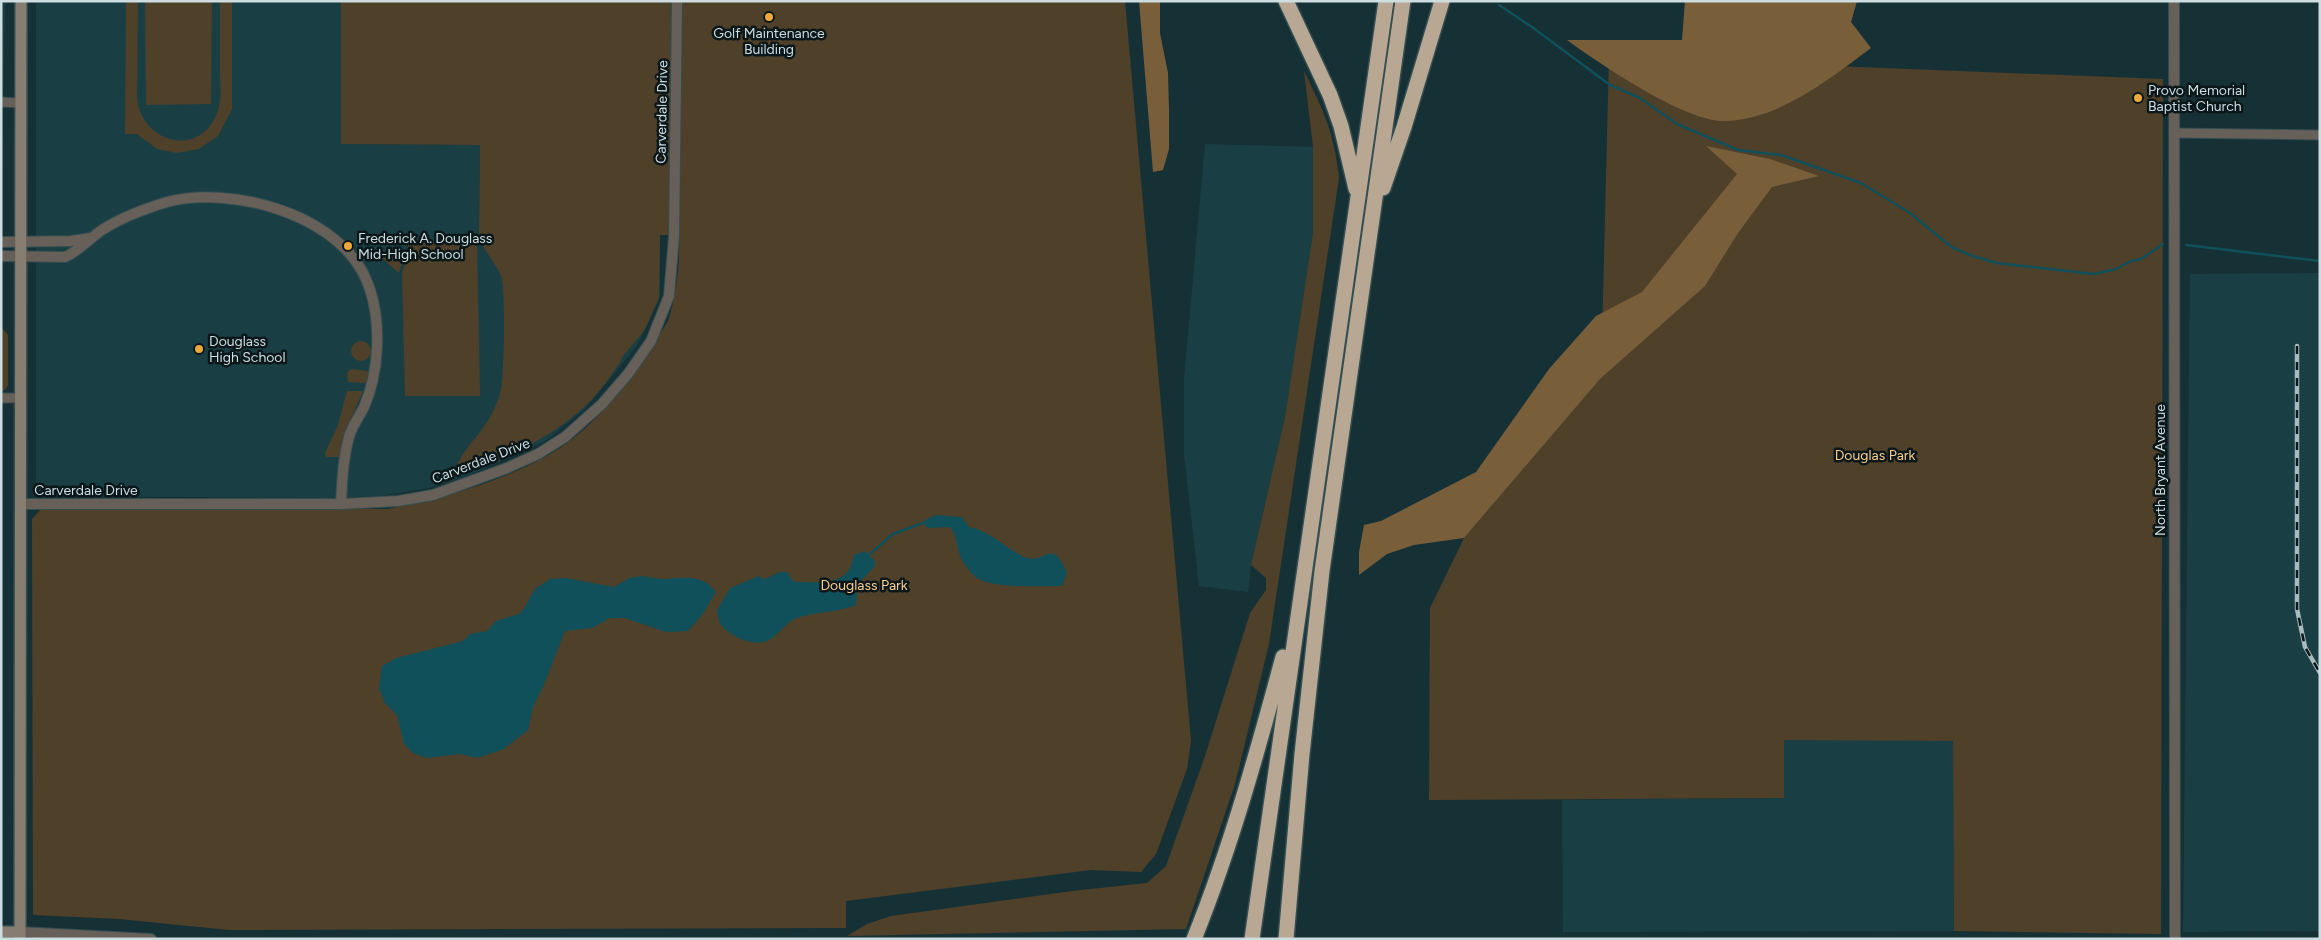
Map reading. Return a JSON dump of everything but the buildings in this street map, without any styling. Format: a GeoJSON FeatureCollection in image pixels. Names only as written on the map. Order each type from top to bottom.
{"type":"FeatureCollection","features":[{"type":"Feature","properties":{"kind":"highway"},"geometry":{"type":"LineString","coordinates":[[1286,1],[1330,95],[1341,126],[1358,195]]}},
{"type":"Feature","properties":{"kind":"highway"},"geometry":{"type":"LineString","coordinates":[[1252,939],[1299,598],[1386,1]]}},
{"type":"Feature","properties":{"kind":"highway"},"geometry":{"type":"LineString","coordinates":[[1286,936],[1311,662],[1403,1]]}},
{"type":"Feature","properties":{"kind":"highway"},"geometry":{"type":"LineString","coordinates":[[1372,220],[1404,127],[1442,1]]}},
{"type":"Feature","properties":{"kind":"highway"},"geometry":{"type":"LineString","coordinates":[[1194,939],[1239,816],[1299,598]]}},
{"type":"Feature","properties":{"kind":"main road"},"geometry":{"type":"LineString","coordinates":[[1,932],[20,936],[21,1]]}},
{"type":"Feature","properties":{"kind":"street","name":"Carverdale Drive"},"geometry":{"type":"LineString","coordinates":[[20,504],[341,504],[383,502],[433,495],[538,454],[579,426],[602,404],[628,374],[646,347],[662,317],[669,296],[673,266],[677,1]]}},
{"type":"Feature","properties":{"kind":"street","name":"North Bryant Avenue"},"geometry":{"type":"LineString","coordinates":[[2174,1],[2175,939]]}},
{"type":"Feature","properties":{"kind":"street"},"geometry":{"type":"LineString","coordinates":[[1,102],[20,103]]}},
{"type":"Feature","properties":{"kind":"street"},"geometry":{"type":"LineString","coordinates":[[2174,133],[2320,135]]}},
{"type":"Feature","properties":{"kind":"street"},"geometry":{"type":"LineString","coordinates":[[1,256],[65,257],[128,215],[182,199],[227,197],[256,202],[300,218],[323,232],[351,257],[362,270],[370,288],[375,307],[377,349],[371,386],[350,435],[346,451],[341,504]]}},
{"type":"Feature","properties":{"kind":"street"},"geometry":{"type":"LineString","coordinates":[[1,242],[92,238]]}},
{"type":"Feature","properties":{"kind":"street"},"geometry":{"type":"LineString","coordinates":[[1,398],[20,398]]}},
{"type":"Feature","properties":{"kind":"street"},"geometry":{"type":"LineString","coordinates":[[20,936],[151,939]]}},
{"type":"Feature","properties":{"kind":"shaded area"},"geometry":{"type":"Polygon","coordinates":[[[1,1],[5,1],[1,233],[1,1]]]}},
{"type":"Feature","properties":{"kind":"shaded area","name":"Frederick A. Douglass Mid-High School"},"geometry":{"type":"Polygon","coordinates":[[[36,1],[341,1],[341,144],[480,145],[479,233],[660,235],[660,298],[637,346],[584,410],[544,442],[471,474],[429,488],[379,496],[325,498],[36,496],[36,1]]]}},
{"type":"Feature","properties":{"kind":"shaded area"},"geometry":{"type":"Polygon","coordinates":[[[1139,1],[1160,1],[1160,33],[1168,73],[1169,149],[1163,170],[1153,172],[1139,1]]]}},
{"type":"Feature","properties":{"kind":"shaded area"},"geometry":{"type":"Polygon","coordinates":[[[1685,1],[1857,1],[1851,22],[1871,48],[1839,72],[1786,105],[1767,113],[1727,121],[1710,119],[1690,113],[1668,103],[1622,77],[1567,40],[1682,40],[1685,1]]]}},
{"type":"Feature","properties":{"kind":"shaded area"},"geometry":{"type":"Polygon","coordinates":[[[1205,144],[1313,147],[1313,233],[1285,417],[1251,565],[1248,592],[1199,586],[1184,454],[1184,379],[1205,144]]]}},
{"type":"Feature","properties":{"kind":"shaded area"},"geometry":{"type":"Polygon","coordinates":[[[1706,146],[1770,159],[1819,176],[1772,187],[1738,233],[1705,286],[1601,378],[1464,538],[1414,545],[1387,554],[1359,575],[1359,552],[1364,525],[1381,521],[1476,472],[1549,369],[1596,316],[1642,292],[1737,174],[1706,146]]]}},
{"type":"Feature","properties":{"kind":"shaded area"},"geometry":{"type":"Polygon","coordinates":[[[2320,273],[2320,931],[2183,932],[2190,274],[2320,273]]]}},
{"type":"Feature","properties":{"kind":"shaded area"},"geometry":{"type":"Polygon","coordinates":[[[936,515],[962,517],[969,527],[990,535],[1024,557],[1032,559],[1048,554],[1057,556],[1067,573],[1062,586],[995,584],[977,578],[970,572],[962,560],[950,527],[928,528],[923,523],[925,520],[936,515]]]}},
{"type":"Feature","properties":{"kind":"shaded area"},"geometry":{"type":"Polygon","coordinates":[[[865,551],[875,561],[874,567],[858,584],[856,605],[840,610],[799,617],[790,622],[769,640],[757,643],[731,634],[720,623],[717,610],[730,588],[759,576],[763,579],[783,572],[787,572],[792,580],[796,582],[832,580],[839,578],[849,570],[854,555],[865,551]]]}},
{"type":"Feature","properties":{"kind":"shaded area"},"geometry":{"type":"Polygon","coordinates":[[[642,576],[663,579],[694,578],[711,586],[716,592],[702,615],[688,631],[666,632],[625,618],[610,618],[592,628],[565,631],[533,707],[528,730],[504,749],[477,758],[460,754],[427,758],[413,753],[404,744],[397,715],[385,703],[379,688],[382,666],[396,658],[463,641],[470,634],[487,631],[496,621],[519,614],[535,589],[550,579],[566,578],[614,587],[629,578],[642,576]]]}},
{"type":"Feature","properties":{"kind":"shaded area"},"geometry":{"type":"Polygon","coordinates":[[[1953,739],[1954,931],[1563,932],[1562,800],[1784,798],[1784,740],[1953,739]]]}},
{"type":"Feature","properties":{"kind":"green space"},"geometry":{"type":"Polygon","coordinates":[[[126,1],[138,1],[137,99],[141,114],[160,135],[173,140],[186,140],[198,136],[209,127],[219,108],[220,1],[232,1],[232,109],[218,136],[199,149],[177,153],[157,149],[137,134],[125,134],[126,1]]]}},
{"type":"Feature","properties":{"kind":"green space"},"geometry":{"type":"Polygon","coordinates":[[[145,1],[212,1],[211,104],[146,105],[145,1]]]}},
{"type":"Feature","properties":{"kind":"green space","name":"Douglass Park"},"geometry":{"type":"Polygon","coordinates":[[[341,1],[1125,1],[1191,741],[1187,769],[1156,854],[1141,872],[1091,870],[846,901],[846,928],[229,930],[119,919],[33,915],[32,519],[41,509],[388,509],[471,488],[531,464],[566,444],[581,432],[608,405],[632,375],[669,318],[677,277],[679,235],[660,235],[659,298],[644,331],[622,357],[595,396],[563,425],[534,443],[456,476],[456,470],[461,457],[494,410],[500,395],[502,381],[503,284],[501,276],[482,245],[479,234],[480,145],[341,144],[341,1]]]}},
{"type":"Feature","properties":{"kind":"green space","name":"Douglas Park"},"geometry":{"type":"Polygon","coordinates":[[[1609,57],[2163,79],[2161,934],[1954,931],[1953,741],[1784,740],[1784,798],[1429,800],[1430,608],[1464,538],[1601,378],[1609,57]]]}},
{"type":"Feature","properties":{"kind":"green space"},"geometry":{"type":"Polygon","coordinates":[[[1304,71],[1331,135],[1339,178],[1269,644],[1235,784],[1186,929],[847,936],[867,924],[891,916],[1072,891],[1147,883],[1166,866],[1205,756],[1250,613],[1266,590],[1266,578],[1251,565],[1285,417],[1313,233],[1313,147],[1304,71]]]}},
{"type":"Feature","properties":{"kind":"green space"},"geometry":{"type":"Polygon","coordinates":[[[477,241],[480,396],[405,396],[402,275],[409,242],[477,241]]]}},
{"type":"Feature","properties":{"kind":"green space"},"geometry":{"type":"Polygon","coordinates":[[[406,250],[399,273],[376,253],[376,252],[406,250]]]}},
{"type":"Feature","properties":{"kind":"green space"},"geometry":{"type":"Polygon","coordinates":[[[1,327],[8,335],[8,385],[1,392],[1,327]]]}},
{"type":"Feature","properties":{"kind":"green space"},"geometry":{"type":"Polygon","coordinates":[[[357,341],[365,341],[371,347],[371,355],[365,361],[357,361],[351,355],[351,347],[357,341]]]}},
{"type":"Feature","properties":{"kind":"green space"},"geometry":{"type":"Polygon","coordinates":[[[351,369],[367,371],[369,374],[366,383],[348,382],[347,373],[351,369]]]}},
{"type":"Feature","properties":{"kind":"green space"},"geometry":{"type":"Polygon","coordinates":[[[347,391],[363,391],[347,428],[339,457],[326,457],[325,453],[338,425],[347,391]]]}},
{"type":"Feature","properties":{"kind":"waterway"},"geometry":{"type":"LineString","coordinates":[[1499,5],[1610,85],[1640,98],[1677,124],[1738,150],[1781,155],[1861,183],[1910,213],[1953,248],[1970,255],[1997,263],[2094,274],[2116,269],[2131,261],[2141,259],[2163,244]]}},
{"type":"Feature","properties":{"kind":"waterway"},"geometry":{"type":"LineString","coordinates":[[2186,245],[2320,261]]}},
{"type":"Feature","properties":{"kind":"waterway"},"geometry":{"type":"LineString","coordinates":[[870,554],[893,534],[923,523]]}},
{"type":"Feature","properties":{"kind":"railway"},"geometry":{"type":"LineString","coordinates":[[2297,346],[2297,609],[2305,647],[2320,673]]}},
{"type":"Feature","properties":{"kind":"place","name":"Golf Maintenance Building"},"geometry":{"type":"Point","coordinates":[769,17]}},
{"type":"Feature","properties":{"kind":"place","name":"Provo Memorial Baptist Church"},"geometry":{"type":"Point","coordinates":[2138,98]}},
{"type":"Feature","properties":{"kind":"place","name":"Frederick A. Douglass Mid-High School"},"geometry":{"type":"Point","coordinates":[348,246]}},
{"type":"Feature","properties":{"kind":"place","name":"Douglass High School"},"geometry":{"type":"Point","coordinates":[199,349]}}]}
